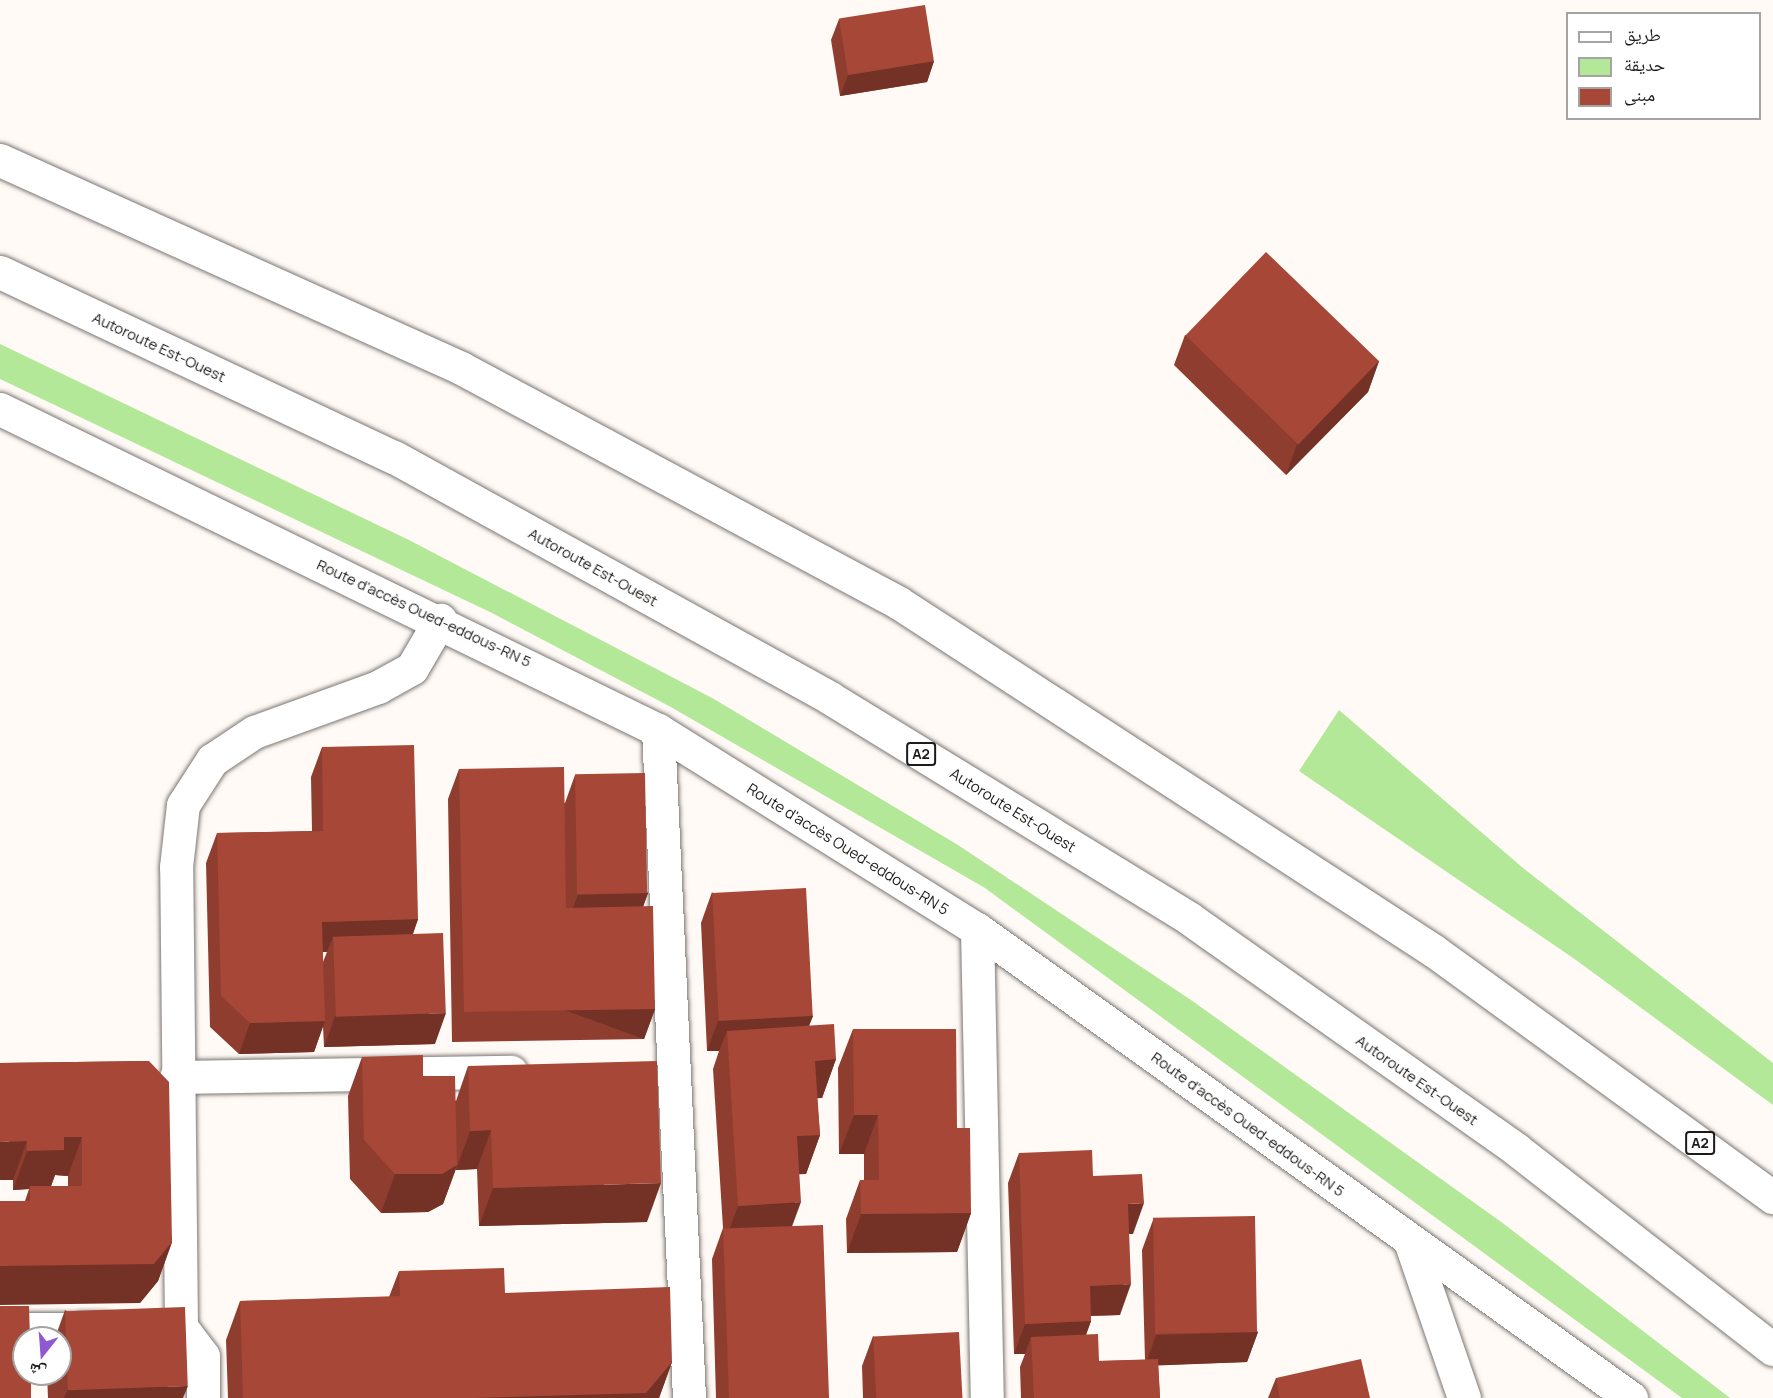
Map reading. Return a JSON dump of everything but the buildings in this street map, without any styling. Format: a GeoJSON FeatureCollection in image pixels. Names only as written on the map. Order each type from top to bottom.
{"type":"FeatureCollection","features":[{"type":"Feature","properties":{"kind":"main road","name":"A2"},"geometry":{"type":"LineString","coordinates":[[0,160],[461,368],[899,603],[1434,951],[1773,1197]]}},
{"type":"Feature","properties":{"kind":"main road","name":"Autoroute Est-Ouest"},"geometry":{"type":"LineString","coordinates":[[0,272],[394,457],[830,698],[1190,919],[1517,1150],[1773,1349]]}},
{"type":"Feature","properties":{"kind":"main road","name":"Route d'accès Oued-eddous-RN 5"},"geometry":{"type":"LineString","coordinates":[[0,409],[440,620],[657,730],[977,929],[1410,1242],[1631,1398]]}},
{"type":"Feature","properties":{"kind":"main road"},"geometry":{"type":"LineString","coordinates":[[203,1398],[203,1356],[181,1327],[176,1077],[176,867],[183,805],[212,760],[254,732],[412,668],[440,620]]}},
{"type":"Feature","properties":{"kind":"main road"},"geometry":{"type":"LineString","coordinates":[[657,730],[689,1398]]}},
{"type":"Feature","properties":{"kind":"main road"},"geometry":{"type":"LineString","coordinates":[[977,929],[987,1398]]}},
{"type":"Feature","properties":{"kind":"main road"},"geometry":{"type":"LineString","coordinates":[[639,1070],[675,1070]]}},
{"type":"Feature","properties":{"kind":"main road"},"geometry":{"type":"LineString","coordinates":[[176,1077],[544,1072]]}},
{"type":"Feature","properties":{"kind":"main road"},"geometry":{"type":"LineString","coordinates":[[1410,1242],[1464,1398]]}},
{"type":"Feature","properties":{"kind":"main road"},"geometry":{"type":"LineString","coordinates":[[0,1330],[181,1327]]}},
{"type":"Feature","properties":{"kind":"green space"},"geometry":{"type":"Polygon","coordinates":[[[0,344],[409,540],[714,699],[958,845],[1191,1000],[1504,1224],[1730,1398],[1682,1398],[985,888],[669,706],[492,613],[0,379],[0,344]]]}},
{"type":"Feature","properties":{"kind":"green space"},"geometry":{"type":"Polygon","coordinates":[[[1339,710],[1523,868],[1773,1063],[1773,1105],[1576,960],[1299,771],[1339,710]]]}}]}
